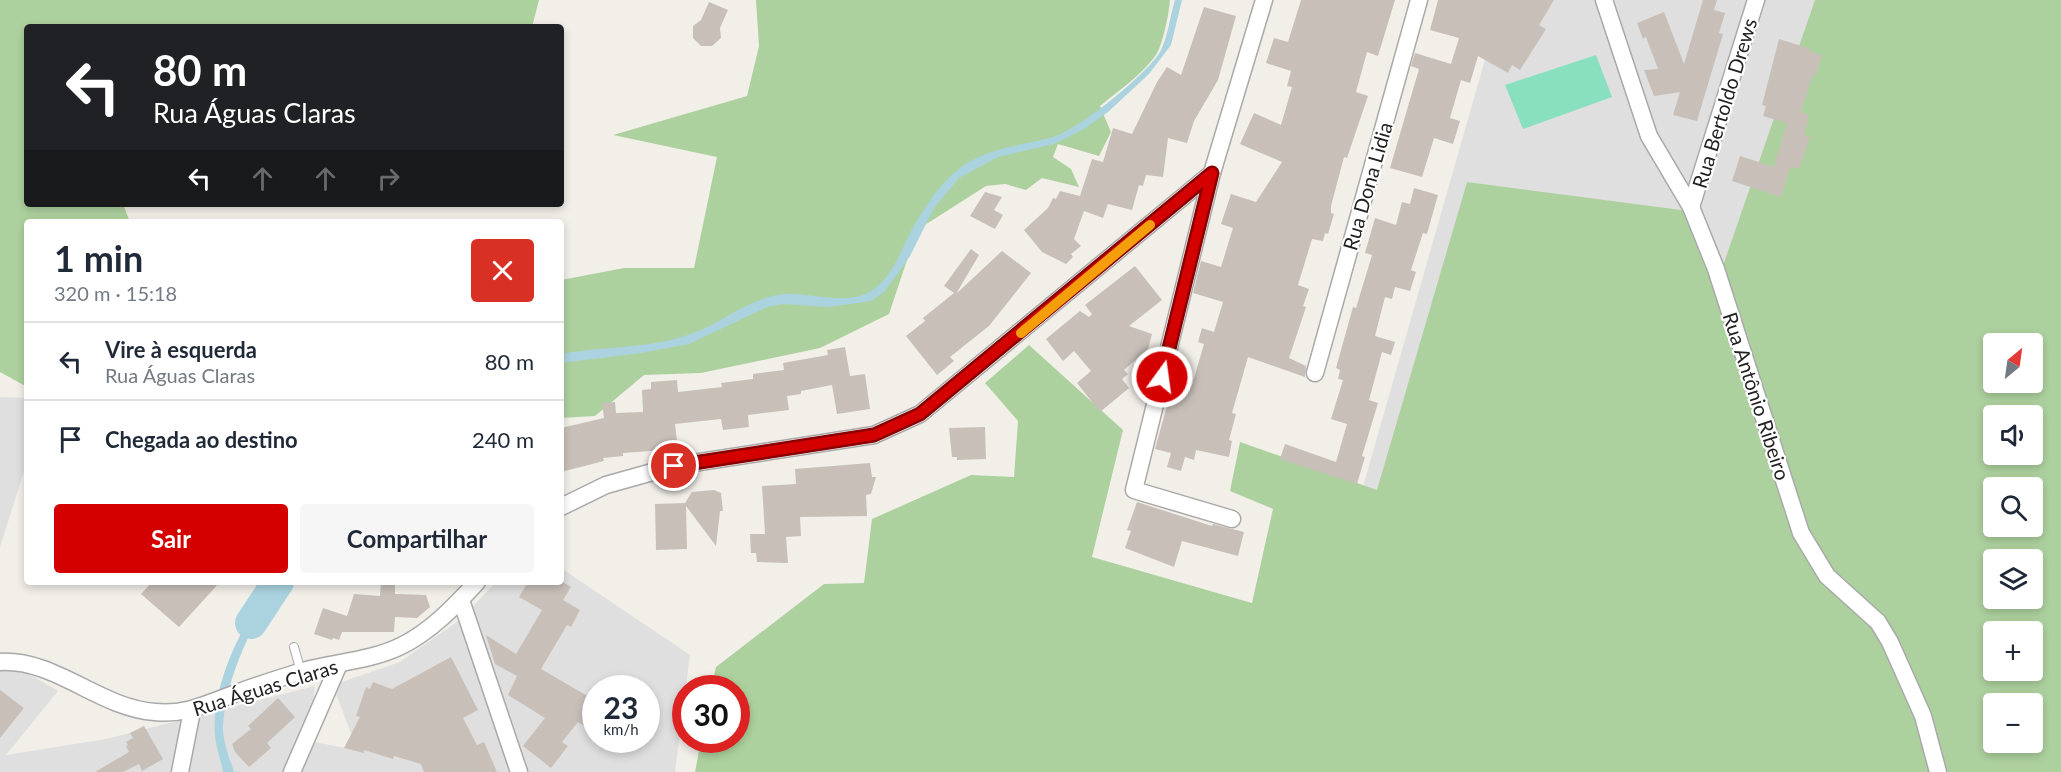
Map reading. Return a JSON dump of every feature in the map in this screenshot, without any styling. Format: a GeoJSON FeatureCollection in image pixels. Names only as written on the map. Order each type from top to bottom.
{"type":"FeatureCollection","features":[{"type":"Feature","properties":{"kind":"street"},"geometry":{"type":"LineString","coordinates":[[1233,519],[1134,490],[1212,173],[1264,0]]}},
{"type":"Feature","properties":{"kind":"street","name":"Rua Dona Lidia"},"geometry":{"type":"LineString","coordinates":[[1315,373],[1419,0]]}},
{"type":"Feature","properties":{"kind":"street","name":"Rua Antônio Ribeiro"},"geometry":{"type":"LineString","coordinates":[[1604,0],[1649,136],[1691,207],[1720,279],[1801,534],[1827,576],[1878,622],[1890,642],[1923,716],[1938,772]]}},
{"type":"Feature","properties":{"kind":"street","name":"Rua Bertoldo Drews"},"geometry":{"type":"LineString","coordinates":[[1691,207],[1756,0]]}},
{"type":"Feature","properties":{"kind":"street"},"geometry":{"type":"LineString","coordinates":[[564,505],[606,484],[674,466],[874,435],[920,414],[1212,173]]}},
{"type":"Feature","properties":{"kind":"street","name":"Rua Águas Claras"},"geometry":{"type":"LineString","coordinates":[[0,662],[34,665],[120,705],[154,712],[192,711],[236,693],[301,672],[381,655],[402,646],[424,632],[461,600],[474,585]]}},
{"type":"Feature","properties":{"kind":"street"},"geometry":{"type":"LineString","coordinates":[[461,600],[519,772]]}},
{"type":"Feature","properties":{"kind":"street"},"geometry":{"type":"LineString","coordinates":[[292,772],[339,664]]}},
{"type":"Feature","properties":{"kind":"street"},"geometry":{"type":"LineString","coordinates":[[180,772],[192,711]]}},
{"type":"Feature","properties":{"kind":"lane"},"geometry":{"type":"LineString","coordinates":[[294,647],[301,672]]}},
{"type":"Feature","properties":{"kind":"shaded area"},"geometry":{"type":"Polygon","coordinates":[[[1502,0],[1855,0],[1687,593],[1324,623],[1502,0]]]}},
{"type":"Feature","properties":{"kind":"shaded area"},"geometry":{"type":"Polygon","coordinates":[[[0,397],[24,398],[24,471],[0,547],[0,397]]]}},
{"type":"Feature","properties":{"kind":"shaded area"},"geometry":{"type":"Polygon","coordinates":[[[564,570],[690,655],[687,675],[672,675],[672,753],[677,753],[675,772],[0,772],[0,657],[58,691],[6,755],[106,739],[315,686],[309,741],[357,750],[333,685],[400,662],[461,619],[493,585],[564,585],[564,570]]]}},
{"type":"Feature","properties":{"kind":"green space"},"geometry":{"type":"Polygon","coordinates":[[[0,0],[539,0],[533,24],[24,24],[24,207],[124,207],[129,219],[24,219],[24,385],[0,372],[0,0]]]}},
{"type":"Feature","properties":{"kind":"green space"},"geometry":{"type":"Polygon","coordinates":[[[756,0],[1170,0],[1163,36],[1156,55],[1137,76],[1100,106],[1111,132],[1099,156],[1058,144],[1053,157],[1071,169],[1079,187],[1042,178],[1026,190],[1005,184],[986,186],[917,230],[889,314],[820,348],[701,373],[644,375],[595,416],[564,418],[564,279],[624,268],[694,268],[717,157],[613,135],[747,96],[759,46],[756,0]]]}},
{"type":"Feature","properties":{"kind":"green space"},"geometry":{"type":"Polygon","coordinates":[[[1815,0],[2061,0],[2061,772],[695,772],[699,753],[750,753],[750,675],[714,675],[716,667],[824,584],[864,583],[872,519],[971,475],[1014,477],[1018,421],[985,383],[1029,345],[1123,430],[1092,557],[1252,603],[1273,509],[1230,491],[1240,442],[1377,490],[1467,182],[1689,211],[1718,280],[1815,0]]]}},
{"type":"Feature","properties":{"kind":"green space"},"geometry":{"type":"Polygon","coordinates":[[[1596,55],[1612,97],[1523,129],[1505,85],[1596,55]]]}},
{"type":"Feature","properties":{"kind":"water"},"geometry":{"type":"Polygon","coordinates":[[[1175,0],[1182,0],[1171,45],[1149,74],[1108,112],[1084,129],[1054,144],[998,157],[959,178],[934,208],[910,256],[896,276],[884,292],[871,301],[828,307],[783,304],[767,307],[689,344],[641,353],[564,363],[564,353],[643,345],[691,334],[755,302],[777,295],[800,294],[848,298],[871,291],[886,278],[923,210],[948,178],[965,165],[988,153],[1062,134],[1093,114],[1126,88],[1152,62],[1160,52],[1175,0]]]}},
{"type":"Feature","properties":{"kind":"water"},"geometry":{"type":"Polygon","coordinates":[[[273,585],[275,592],[247,640],[227,696],[223,731],[234,772],[223,772],[215,736],[218,696],[231,655],[261,599],[273,585]]]}},
{"type":"Feature","properties":{"kind":"building"},"geometry":{"type":"Polygon","coordinates":[[[1301,0],[1395,0],[1378,56],[1367,52],[1356,92],[1368,96],[1347,158],[1344,157],[1331,206],[1331,213],[1334,214],[1328,234],[1325,233],[1323,241],[1312,239],[1298,285],[1309,289],[1303,306],[1306,307],[1289,358],[1306,366],[1305,377],[1248,357],[1232,413],[1236,414],[1229,440],[1232,441],[1229,457],[1196,450],[1194,460],[1185,457],[1181,471],[1167,467],[1171,453],[1155,449],[1174,380],[1192,385],[1204,344],[1198,342],[1202,328],[1214,332],[1223,302],[1193,293],[1201,261],[1221,267],[1233,228],[1221,224],[1231,194],[1256,202],[1282,162],[1240,144],[1254,113],[1281,125],[1292,87],[1287,86],[1291,71],[1266,63],[1274,38],[1288,42],[1301,0]]]}},
{"type":"Feature","properties":{"kind":"building"},"geometry":{"type":"Polygon","coordinates":[[[1438,0],[1554,0],[1539,25],[1546,29],[1520,70],[1512,65],[1508,73],[1478,56],[1470,83],[1461,80],[1450,118],[1460,121],[1453,144],[1434,138],[1422,177],[1390,168],[1419,69],[1411,66],[1415,53],[1451,64],[1459,38],[1430,30],[1438,0]]]}},
{"type":"Feature","properties":{"kind":"building"},"geometry":{"type":"Polygon","coordinates":[[[1703,0],[1717,0],[1714,10],[1725,13],[1719,33],[1723,34],[1697,121],[1673,115],[1680,92],[1654,96],[1644,70],[1658,69],[1646,37],[1643,39],[1637,23],[1664,12],[1684,64],[1703,0]]]}},
{"type":"Feature","properties":{"kind":"building"},"geometry":{"type":"Polygon","coordinates":[[[709,2],[728,10],[720,28],[721,38],[712,46],[701,46],[693,38],[693,26],[701,20],[709,2]]]}},
{"type":"Feature","properties":{"kind":"building"},"geometry":{"type":"Polygon","coordinates":[[[1204,7],[1236,16],[1218,80],[1194,121],[1187,143],[1168,138],[1163,177],[1146,175],[1143,186],[1139,185],[1132,210],[1108,204],[1103,218],[1084,211],[1074,239],[1081,246],[1071,254],[1073,257],[1066,264],[1042,252],[1024,230],[1048,208],[1060,191],[1080,196],[1092,159],[1103,162],[1113,128],[1132,134],[1157,82],[1167,67],[1181,75],[1204,7]]]}},
{"type":"Feature","properties":{"kind":"building"},"geometry":{"type":"Polygon","coordinates":[[[1779,39],[1822,55],[1816,75],[1813,74],[1801,112],[1809,115],[1804,135],[1810,137],[1799,169],[1790,167],[1781,197],[1732,181],[1740,156],[1774,167],[1787,123],[1763,116],[1766,106],[1762,105],[1779,39]]]}},
{"type":"Feature","properties":{"kind":"building"},"geometry":{"type":"Polygon","coordinates":[[[1414,188],[1438,195],[1427,234],[1423,233],[1411,270],[1416,272],[1410,291],[1395,287],[1392,299],[1385,297],[1375,336],[1395,342],[1391,355],[1382,352],[1369,400],[1378,403],[1362,456],[1365,457],[1357,484],[1280,459],[1285,444],[1336,462],[1347,424],[1331,419],[1343,380],[1338,379],[1340,370],[1336,368],[1353,307],[1356,308],[1372,255],[1365,253],[1375,218],[1396,225],[1402,202],[1410,204],[1414,188]]]}},
{"type":"Feature","properties":{"kind":"building"},"geometry":{"type":"Polygon","coordinates":[[[985,192],[1002,197],[994,210],[1003,215],[995,229],[970,216],[985,192]]]}},
{"type":"Feature","properties":{"kind":"building"},"geometry":{"type":"Polygon","coordinates":[[[971,249],[979,255],[956,294],[1002,251],[1031,273],[989,326],[950,357],[954,361],[937,375],[906,336],[925,321],[923,318],[954,293],[944,286],[971,249]]]}},
{"type":"Feature","properties":{"kind":"building"},"geometry":{"type":"Polygon","coordinates":[[[1135,266],[1162,300],[1129,326],[1152,334],[1148,349],[1124,370],[1128,374],[1122,379],[1129,388],[1100,412],[1077,383],[1091,371],[1074,351],[1063,361],[1046,339],[1080,311],[1089,317],[1092,314],[1085,305],[1135,266]]]}},
{"type":"Feature","properties":{"kind":"building"},"geometry":{"type":"Polygon","coordinates":[[[845,347],[850,376],[865,374],[870,409],[837,414],[832,385],[801,391],[801,394],[787,396],[789,410],[748,415],[749,427],[723,430],[721,419],[675,424],[678,449],[623,453],[623,456],[603,458],[604,461],[564,471],[564,427],[604,418],[602,403],[615,402],[616,413],[643,412],[642,390],[651,389],[651,382],[677,380],[678,392],[722,387],[721,383],[753,379],[753,374],[784,370],[783,363],[828,355],[827,350],[845,347]]]}},
{"type":"Feature","properties":{"kind":"building"},"geometry":{"type":"Polygon","coordinates":[[[985,427],[986,459],[957,460],[957,457],[952,457],[949,428],[985,427]]]}},
{"type":"Feature","properties":{"kind":"building"},"geometry":{"type":"Polygon","coordinates":[[[870,463],[872,477],[876,477],[871,494],[866,495],[867,516],[800,517],[801,536],[786,537],[788,563],[757,562],[756,553],[751,553],[750,534],[765,534],[762,486],[796,484],[795,469],[870,463]]]}},
{"type":"Feature","properties":{"kind":"building"},"geometry":{"type":"Polygon","coordinates":[[[714,490],[721,493],[723,511],[720,511],[716,546],[686,506],[687,549],[656,550],[655,504],[685,503],[692,492],[714,490]]]}},
{"type":"Feature","properties":{"kind":"building"},"geometry":{"type":"Polygon","coordinates":[[[1137,502],[1212,526],[1213,524],[1244,532],[1238,556],[1182,541],[1174,567],[1125,548],[1131,531],[1127,530],[1137,502]]]}},
{"type":"Feature","properties":{"kind":"building"},"geometry":{"type":"Polygon","coordinates":[[[564,583],[571,587],[563,600],[580,610],[571,627],[567,625],[541,669],[582,693],[582,724],[578,722],[562,742],[568,746],[551,768],[523,746],[545,718],[508,695],[517,676],[495,664],[486,635],[516,654],[542,610],[519,597],[526,585],[564,585],[564,583]]]}},
{"type":"Feature","properties":{"kind":"building"},"geometry":{"type":"Polygon","coordinates":[[[149,585],[217,585],[179,627],[141,594],[149,585]]]}},
{"type":"Feature","properties":{"kind":"building"},"geometry":{"type":"Polygon","coordinates":[[[381,585],[395,585],[395,594],[426,595],[430,607],[417,618],[395,617],[394,632],[342,632],[339,640],[314,634],[323,608],[347,616],[354,594],[380,596],[381,585]]]}},
{"type":"Feature","properties":{"kind":"building"},"geometry":{"type":"Polygon","coordinates":[[[451,657],[478,710],[463,718],[477,745],[484,742],[497,772],[424,772],[421,764],[394,756],[393,759],[364,750],[364,753],[344,748],[360,717],[356,716],[366,687],[370,689],[373,682],[392,689],[451,657]]]}},
{"type":"Feature","properties":{"kind":"building"},"geometry":{"type":"Polygon","coordinates":[[[0,690],[24,708],[0,738],[0,690]]]}},
{"type":"Feature","properties":{"kind":"building"},"geometry":{"type":"Polygon","coordinates":[[[278,698],[295,717],[267,743],[271,748],[249,767],[235,752],[232,744],[251,729],[248,726],[278,698]]]}},
{"type":"Feature","properties":{"kind":"building"},"geometry":{"type":"Polygon","coordinates":[[[144,726],[163,759],[142,771],[139,764],[123,772],[95,772],[129,752],[126,742],[133,738],[130,733],[144,726]]]}},
{"type":"Feature","properties":{"kind":"waterway"},"geometry":{"type":"LineString","coordinates":[[251,623],[276,585]]}},
{"type":"Feature","properties":{"kind":"slow traffic"},"geometry":{"type":"LineString","coordinates":[[1021,333],[1150,225]]}},
{"type":"Feature","properties":{"kind":"route"},"geometry":{"type":"LineString","coordinates":[[674,466],[874,435],[920,414],[1009,343],[1212,173],[1162,377]]}}]}
